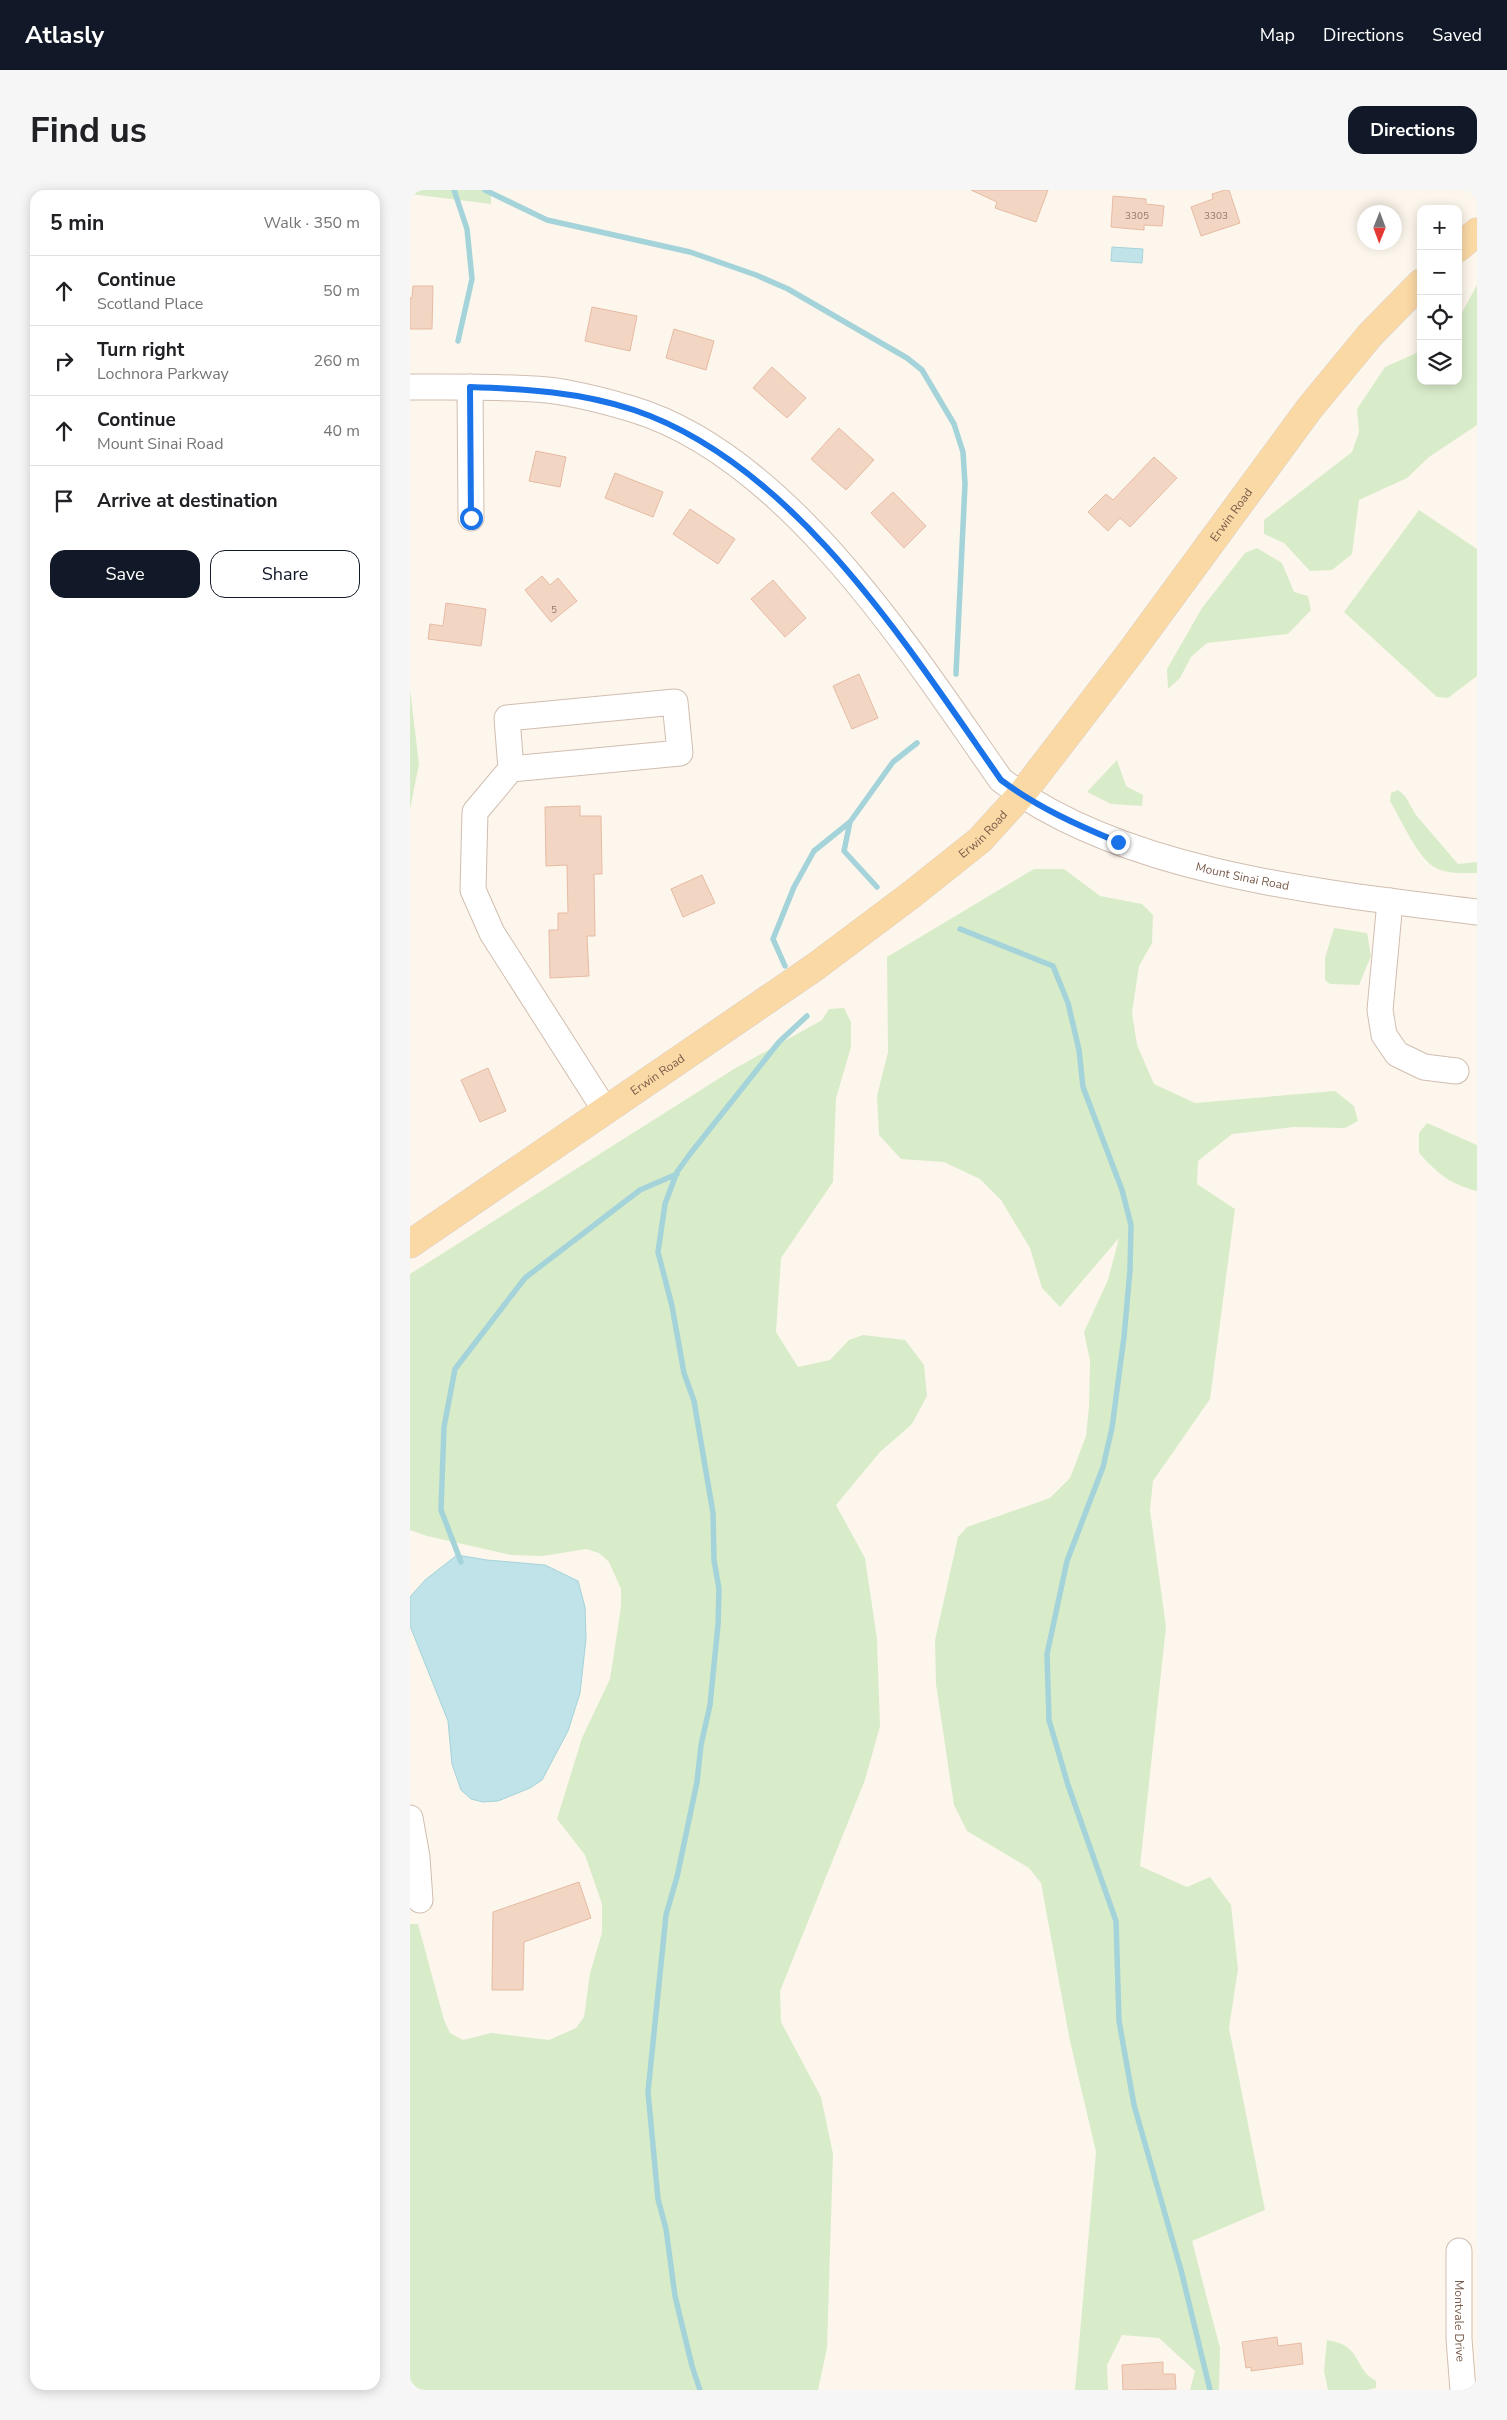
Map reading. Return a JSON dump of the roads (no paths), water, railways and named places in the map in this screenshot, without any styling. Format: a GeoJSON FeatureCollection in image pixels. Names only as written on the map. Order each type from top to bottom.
{"type":"FeatureCollection","features":[{"type":"Feature","properties":{"kind":"main road"},"geometry":{"type":"LineString","coordinates":[[1462,245],[1477,232]]}},
{"type":"Feature","properties":{"kind":"main road","name":"Erwin Road"},"geometry":{"type":"LineString","coordinates":[[410,1244],[799,978],[883,916],[980,840],[1022,795],[1144,635],[1309,409],[1370,335],[1417,287]]}},
{"type":"Feature","properties":{"kind":"street","name":"Mount Sinai Road"},"geometry":{"type":"LineString","coordinates":[[410,387],[548,390],[633,410],[671,424],[730,458],[800,520],[874,603],[1001,780],[1022,795],[1068,821],[1118,842],[1174,861],[1286,884],[1390,901],[1477,912]]}},
{"type":"Feature","properties":{"kind":"street"},"geometry":{"type":"LineString","coordinates":[[470,387],[471,518]]}},
{"type":"Feature","properties":{"kind":"street"},"geometry":{"type":"LineString","coordinates":[[511,769],[506,718],[675,702],[680,753],[511,769],[475,812],[473,890],[492,933],[605,1110]]}},
{"type":"Feature","properties":{"kind":"street"},"geometry":{"type":"LineString","coordinates":[[1390,901],[1380,1010],[1384,1036],[1397,1054],[1424,1067],[1456,1071]]}},
{"type":"Feature","properties":{"kind":"street"},"geometry":{"type":"LineString","coordinates":[[410,1818],[417,1857],[420,1900]]}},
{"type":"Feature","properties":{"kind":"street","name":"Montvale Drive"},"geometry":{"type":"LineString","coordinates":[[1459,2251],[1459,2339],[1462,2390]]}},
{"type":"Feature","properties":{"kind":"water"},"geometry":{"type":"Polygon","coordinates":[[[1112,247],[1143,249],[1142,263],[1111,261],[1112,247]]]}},
{"type":"Feature","properties":{"kind":"water"},"geometry":{"type":"Polygon","coordinates":[[[457,1555],[487,1560],[545,1565],[578,1581],[585,1607],[586,1639],[580,1693],[568,1731],[542,1780],[530,1788],[498,1801],[483,1802],[471,1799],[461,1790],[452,1764],[448,1721],[410,1626],[410,1597],[425,1580],[457,1555]]]}},
{"type":"Feature","properties":{"kind":"waterway"},"geometry":{"type":"LineString","coordinates":[[454,190],[467,229],[472,279],[458,341]]}},
{"type":"Feature","properties":{"kind":"waterway"},"geometry":{"type":"LineString","coordinates":[[485,190],[547,220],[690,252],[756,275],[788,289],[907,358],[922,370],[954,424],[963,452],[965,484],[956,674]]}},
{"type":"Feature","properties":{"kind":"waterway"},"geometry":{"type":"LineString","coordinates":[[785,966],[773,939],[794,887],[814,851],[850,822],[893,762],[917,743]]}},
{"type":"Feature","properties":{"kind":"waterway"},"geometry":{"type":"LineString","coordinates":[[850,822],[844,851],[877,887]]}},
{"type":"Feature","properties":{"kind":"waterway"},"geometry":{"type":"LineString","coordinates":[[960,929],[1053,966],[1068,1003],[1079,1050],[1083,1087],[1122,1190],[1131,1225],[1130,1270],[1124,1337],[1112,1428],[1103,1467],[1067,1561],[1047,1654],[1049,1720],[1068,1785],[1116,1921],[1119,2021],[1134,2105],[1181,2270],[1210,2390]]}},
{"type":"Feature","properties":{"kind":"waterway"},"geometry":{"type":"LineString","coordinates":[[700,2390],[692,2366],[675,2296],[666,2229],[658,2199],[648,2092],[666,1915],[677,1877],[697,1782],[701,1745],[710,1705],[718,1625],[719,1589],[714,1560],[713,1513],[694,1401],[684,1373],[672,1306],[658,1252],[665,1204],[677,1172],[779,1042],[807,1016]]}},
{"type":"Feature","properties":{"kind":"waterway"},"geometry":{"type":"LineString","coordinates":[[461,1562],[441,1510],[444,1427],[455,1369],[525,1278],[640,1190],[677,1174]]}}]}
